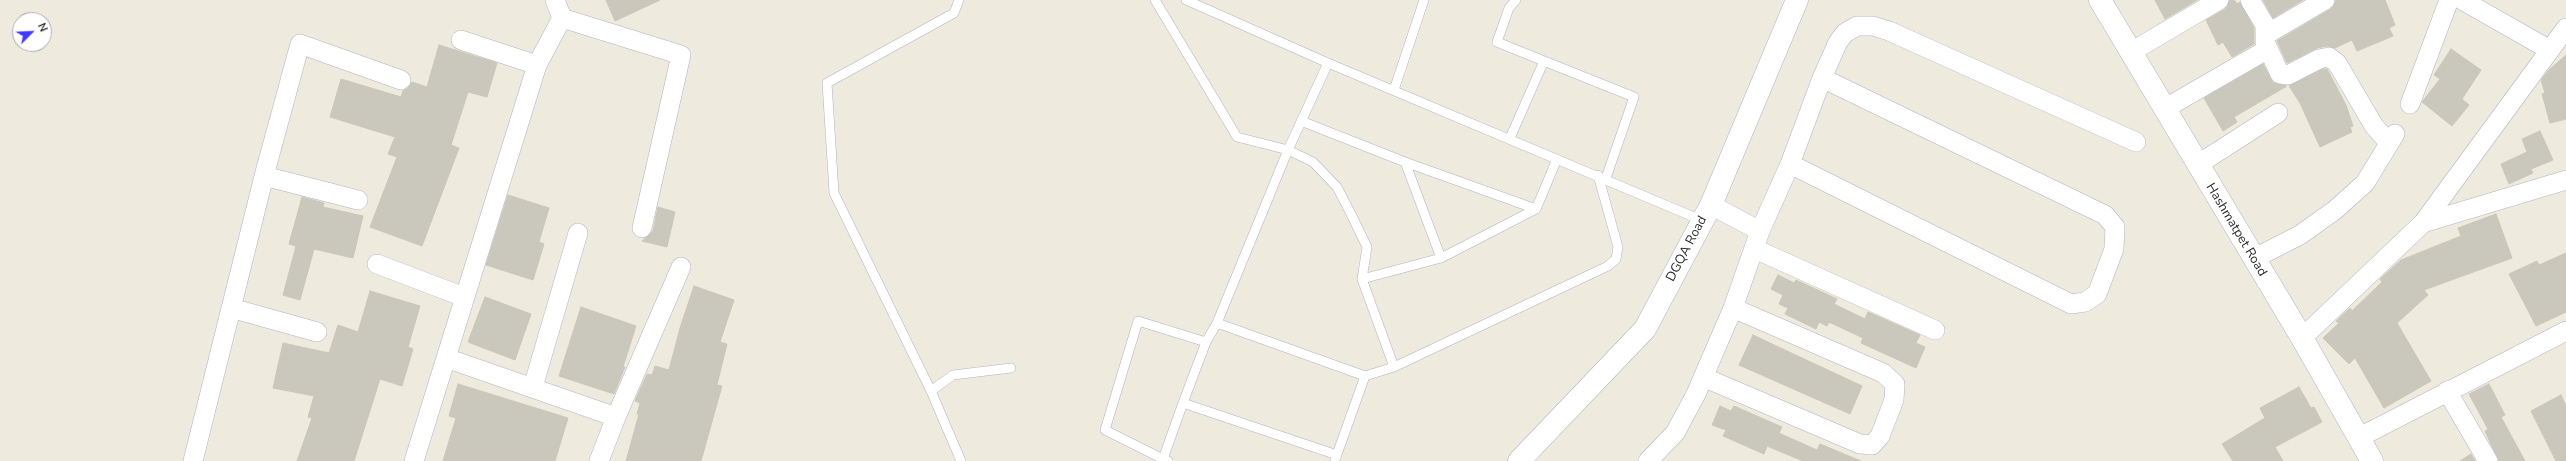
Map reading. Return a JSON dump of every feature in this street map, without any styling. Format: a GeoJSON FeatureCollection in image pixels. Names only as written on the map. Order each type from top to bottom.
{"type":"FeatureCollection","features":[{"type":"Feature","properties":{"kind":"main road","name":"DGQA Road"},"geometry":{"type":"LineString","coordinates":[[1519,461],[1645,329],[1706,212],[1797,0]]}},
{"type":"Feature","properties":{"kind":"main road","name":"Hashmatpet Road"},"geometry":{"type":"LineString","coordinates":[[2100,0],[2253,259],[2302,338],[2372,461]]}},
{"type":"Feature","properties":{"kind":"street"},"geometry":{"type":"LineString","coordinates":[[414,461],[537,65],[562,18],[555,0]]}},
{"type":"Feature","properties":{"kind":"street"},"geometry":{"type":"LineString","coordinates":[[2131,52],[2219,0]]}},
{"type":"Feature","properties":{"kind":"street"},"geometry":{"type":"LineString","coordinates":[[2250,0],[2265,25],[2267,41],[2280,74],[2284,75],[2319,59],[2329,58],[2337,63],[2374,126],[2392,138],[2365,183],[2335,210],[2300,235],[2253,259]]}},
{"type":"Feature","properties":{"kind":"street"},"geometry":{"type":"LineString","coordinates":[[2164,109],[2267,41],[2325,0]]}},
{"type":"Feature","properties":{"kind":"street"},"geometry":{"type":"LineString","coordinates":[[2410,104],[2449,0]]}},
{"type":"Feature","properties":{"kind":"street"},"geometry":{"type":"LineString","coordinates":[[2462,0],[2550,50]]}},
{"type":"Feature","properties":{"kind":"street"},"geometry":{"type":"LineString","coordinates":[[562,18],[681,55],[642,228]]}},
{"type":"Feature","properties":{"kind":"street"},"geometry":{"type":"LineString","coordinates":[[1648,461],[1674,433],[1686,416],[1733,308],[1755,249],[1760,230],[1790,164],[1822,78],[1838,42],[1845,33],[1857,26],[1873,26],[1897,34],[2136,142]]}},
{"type":"Feature","properties":{"kind":"street"},"geometry":{"type":"LineString","coordinates":[[2302,338],[2423,223],[2566,28]]}},
{"type":"Feature","properties":{"kind":"street"},"geometry":{"type":"LineString","coordinates":[[461,40],[537,65]]}},
{"type":"Feature","properties":{"kind":"street"},"geometry":{"type":"LineString","coordinates":[[193,461],[264,176],[300,44],[401,80]]}},
{"type":"Feature","properties":{"kind":"street"},"geometry":{"type":"LineString","coordinates":[[1790,164],[2071,304],[2085,302],[2097,294],[2114,249],[2115,227],[2105,215],[1822,78]]}},
{"type":"Feature","properties":{"kind":"street"},"geometry":{"type":"LineString","coordinates":[[2197,165],[2278,113]]}},
{"type":"Feature","properties":{"kind":"street"},"geometry":{"type":"LineString","coordinates":[[264,176],[358,200]]}},
{"type":"Feature","properties":{"kind":"street"},"geometry":{"type":"LineString","coordinates":[[2423,223],[2566,180]]}},
{"type":"Feature","properties":{"kind":"street"},"geometry":{"type":"LineString","coordinates":[[1706,212],[1760,230]]}},
{"type":"Feature","properties":{"kind":"street"},"geometry":{"type":"LineString","coordinates":[[533,387],[578,233]]}},
{"type":"Feature","properties":{"kind":"street"},"geometry":{"type":"LineString","coordinates":[[1755,249],[1935,330]]}},
{"type":"Feature","properties":{"kind":"street"},"geometry":{"type":"LineString","coordinates":[[377,264],[464,297]]}},
{"type":"Feature","properties":{"kind":"street"},"geometry":{"type":"LineString","coordinates":[[599,461],[616,417],[681,267]]}},
{"type":"Feature","properties":{"kind":"street"},"geometry":{"type":"LineString","coordinates":[[231,308],[317,332]]}},
{"type":"Feature","properties":{"kind":"street"},"geometry":{"type":"LineString","coordinates":[[1703,377],[1860,444],[1872,445],[1880,436],[1894,400],[1895,384],[1883,373],[1733,308]]}},
{"type":"Feature","properties":{"kind":"street"},"geometry":{"type":"LineString","coordinates":[[2358,438],[2447,391],[2564,338]]}},
{"type":"Feature","properties":{"kind":"street"},"geometry":{"type":"LineString","coordinates":[[446,358],[616,417]]}},
{"type":"Feature","properties":{"kind":"street"},"geometry":{"type":"LineString","coordinates":[[2447,391],[2488,461]]}},
{"type":"Feature","properties":{"kind":"lane"},"geometry":{"type":"LineString","coordinates":[[959,0],[954,14],[827,83],[834,193],[931,391],[961,461]]}},
{"type":"Feature","properties":{"kind":"lane"},"geometry":{"type":"LineString","coordinates":[[1155,0],[1237,137],[1288,150],[1313,162],[1336,187],[1367,247],[1362,279],[1394,368]]}},
{"type":"Feature","properties":{"kind":"lane"},"geometry":{"type":"LineString","coordinates":[[1186,0],[1328,63],[1557,159],[1602,177],[1706,212]]}},
{"type":"Feature","properties":{"kind":"lane"},"geometry":{"type":"LineString","coordinates":[[1394,90],[1424,0]]}},
{"type":"Feature","properties":{"kind":"lane"},"geometry":{"type":"LineString","coordinates":[[1217,323],[1366,376],[1394,368],[1608,266],[1616,259],[1618,247],[1602,177],[1634,97],[1497,42],[1509,8],[1516,0]]}},
{"type":"Feature","properties":{"kind":"lane"},"geometry":{"type":"LineString","coordinates":[[1510,138],[1544,61]]}},
{"type":"Feature","properties":{"kind":"lane"},"geometry":{"type":"LineString","coordinates":[[1206,342],[1138,321],[1105,430],[1165,460],[1183,403],[1206,342],[1217,323],[1288,150],[1328,63]]}},
{"type":"Feature","properties":{"kind":"lane"},"geometry":{"type":"LineString","coordinates":[[1301,121],[1405,162],[1536,209]]}},
{"type":"Feature","properties":{"kind":"lane"},"geometry":{"type":"LineString","coordinates":[[1362,279],[1441,258],[1536,209],[1557,159]]}},
{"type":"Feature","properties":{"kind":"lane"},"geometry":{"type":"LineString","coordinates":[[1405,162],[1441,258]]}},
{"type":"Feature","properties":{"kind":"lane"},"geometry":{"type":"LineString","coordinates":[[931,391],[953,375],[1011,368]]}},
{"type":"Feature","properties":{"kind":"lane"},"geometry":{"type":"LineString","coordinates":[[1183,403],[1336,458],[1366,376]]}},
{"type":"Feature","properties":{"kind":"building"},"geometry":{"type":"Polygon","coordinates":[[[606,0],[660,0],[615,21],[606,0]]]}},
{"type":"Feature","properties":{"kind":"building"},"geometry":{"type":"Polygon","coordinates":[[[2155,0],[2197,0],[2165,19],[2155,0]]]}},
{"type":"Feature","properties":{"kind":"building"},"geometry":{"type":"Polygon","coordinates":[[[2230,0],[2235,1],[2237,4],[2240,2],[2254,28],[2254,44],[2232,57],[2223,42],[2218,45],[2206,20],[2225,9],[2230,0]]]}},
{"type":"Feature","properties":{"kind":"building"},"geometry":{"type":"Polygon","coordinates":[[[2263,0],[2303,0],[2273,18],[2263,0]]]}},
{"type":"Feature","properties":{"kind":"building"},"geometry":{"type":"Polygon","coordinates":[[[2336,0],[2385,0],[2395,25],[2389,28],[2393,36],[2357,51],[2352,40],[2335,48],[2327,46],[2317,48],[2287,63],[2277,41],[2331,9],[2336,0]]]}},
{"type":"Feature","properties":{"kind":"building"},"geometry":{"type":"Polygon","coordinates":[[[439,45],[497,63],[487,97],[468,92],[451,145],[459,148],[422,246],[370,227],[397,157],[388,154],[395,137],[330,117],[341,79],[401,97],[403,91],[408,88],[412,82],[427,87],[439,45]]]}},
{"type":"Feature","properties":{"kind":"building"},"geometry":{"type":"Polygon","coordinates":[[[2451,49],[2481,70],[2462,99],[2469,105],[2452,126],[2422,102],[2440,79],[2434,75],[2451,49]]]}},
{"type":"Feature","properties":{"kind":"building"},"geometry":{"type":"Polygon","coordinates":[[[2566,55],[2566,119],[2550,123],[2542,94],[2545,93],[2541,80],[2549,70],[2566,55]]]}},
{"type":"Feature","properties":{"kind":"building"},"geometry":{"type":"Polygon","coordinates":[[[2263,64],[2273,83],[2287,86],[2234,117],[2237,122],[2223,131],[2204,98],[2263,64]]]}},
{"type":"Feature","properties":{"kind":"building"},"geometry":{"type":"Polygon","coordinates":[[[2323,69],[2327,69],[2346,105],[2353,126],[2350,127],[2352,132],[2320,147],[2300,103],[2289,86],[2323,69]]]}},
{"type":"Feature","properties":{"kind":"building"},"geometry":{"type":"Polygon","coordinates":[[[2540,131],[2553,160],[2531,169],[2533,173],[2509,184],[2501,164],[2527,152],[2522,139],[2540,131]]]}},
{"type":"Feature","properties":{"kind":"building"},"geometry":{"type":"Polygon","coordinates":[[[508,195],[549,208],[539,242],[544,244],[533,280],[486,265],[508,195]]]}},
{"type":"Feature","properties":{"kind":"building"},"geometry":{"type":"Polygon","coordinates":[[[302,197],[324,203],[323,207],[363,216],[353,258],[314,249],[300,300],[283,295],[296,246],[289,244],[302,197]]]}},
{"type":"Feature","properties":{"kind":"building"},"geometry":{"type":"Polygon","coordinates":[[[658,207],[675,212],[667,247],[642,241],[653,231],[658,207]]]}},
{"type":"Feature","properties":{"kind":"building"},"geometry":{"type":"Polygon","coordinates":[[[2496,214],[2512,258],[2424,290],[2428,295],[2397,323],[2431,381],[2384,408],[2355,358],[2349,364],[2323,338],[2339,323],[2336,321],[2350,308],[2352,311],[2382,282],[2380,279],[2401,260],[2461,236],[2458,228],[2496,214]]]}},
{"type":"Feature","properties":{"kind":"building"},"geometry":{"type":"Polygon","coordinates":[[[2566,253],[2566,312],[2536,326],[2509,274],[2537,261],[2539,265],[2566,253]]]}},
{"type":"Feature","properties":{"kind":"building"},"geometry":{"type":"Polygon","coordinates":[[[1778,275],[1794,283],[1796,280],[1837,299],[1834,304],[1865,319],[1868,312],[1920,335],[1916,343],[1925,347],[1916,368],[1861,343],[1863,338],[1829,322],[1827,326],[1819,322],[1816,329],[1785,314],[1788,308],[1779,304],[1783,295],[1771,289],[1778,275]]]}},
{"type":"Feature","properties":{"kind":"building"},"geometry":{"type":"Polygon","coordinates":[[[694,286],[734,300],[720,342],[727,344],[717,385],[722,386],[701,461],[626,461],[639,414],[637,414],[640,403],[635,401],[647,374],[652,375],[655,366],[669,370],[680,328],[694,286]]]}},
{"type":"Feature","properties":{"kind":"building"},"geometry":{"type":"Polygon","coordinates":[[[370,291],[420,306],[408,347],[413,349],[402,386],[380,379],[354,461],[297,461],[312,418],[308,417],[314,396],[273,388],[283,343],[329,353],[338,325],[358,332],[370,291]]]}},
{"type":"Feature","properties":{"kind":"building"},"geometry":{"type":"Polygon","coordinates":[[[485,297],[531,314],[515,360],[468,342],[485,297]]]}},
{"type":"Feature","properties":{"kind":"building"},"geometry":{"type":"Polygon","coordinates":[[[581,307],[636,326],[623,367],[625,367],[614,394],[559,376],[581,307]]]}},
{"type":"Feature","properties":{"kind":"building"},"geometry":{"type":"Polygon","coordinates":[[[1753,335],[1862,386],[1850,414],[1739,365],[1753,335]]]}},
{"type":"Feature","properties":{"kind":"building"},"geometry":{"type":"Polygon","coordinates":[[[458,384],[568,418],[555,461],[443,461],[456,418],[449,416],[458,384]]]}},
{"type":"Feature","properties":{"kind":"building"},"geometry":{"type":"Polygon","coordinates":[[[2489,384],[2505,415],[2501,417],[2525,461],[2499,461],[2490,442],[2485,431],[2488,429],[2469,394],[2489,384]]]}},
{"type":"Feature","properties":{"kind":"building"},"geometry":{"type":"Polygon","coordinates":[[[2299,387],[2311,408],[2314,407],[2322,422],[2275,447],[2283,461],[2233,461],[2222,444],[2265,418],[2260,408],[2299,387]]]}},
{"type":"Feature","properties":{"kind":"building"},"geometry":{"type":"Polygon","coordinates":[[[2561,395],[2566,406],[2566,461],[2556,461],[2531,411],[2561,395]]]}},
{"type":"Feature","properties":{"kind":"building"},"geometry":{"type":"Polygon","coordinates":[[[1720,406],[1731,411],[1734,406],[1782,427],[1779,433],[1817,450],[1820,444],[1861,461],[1803,461],[1767,446],[1764,454],[1723,436],[1726,430],[1712,425],[1720,406]]]}},
{"type":"Feature","properties":{"kind":"building"},"geometry":{"type":"Polygon","coordinates":[[[2471,454],[2475,461],[2460,461],[2471,454]]]}}]}
